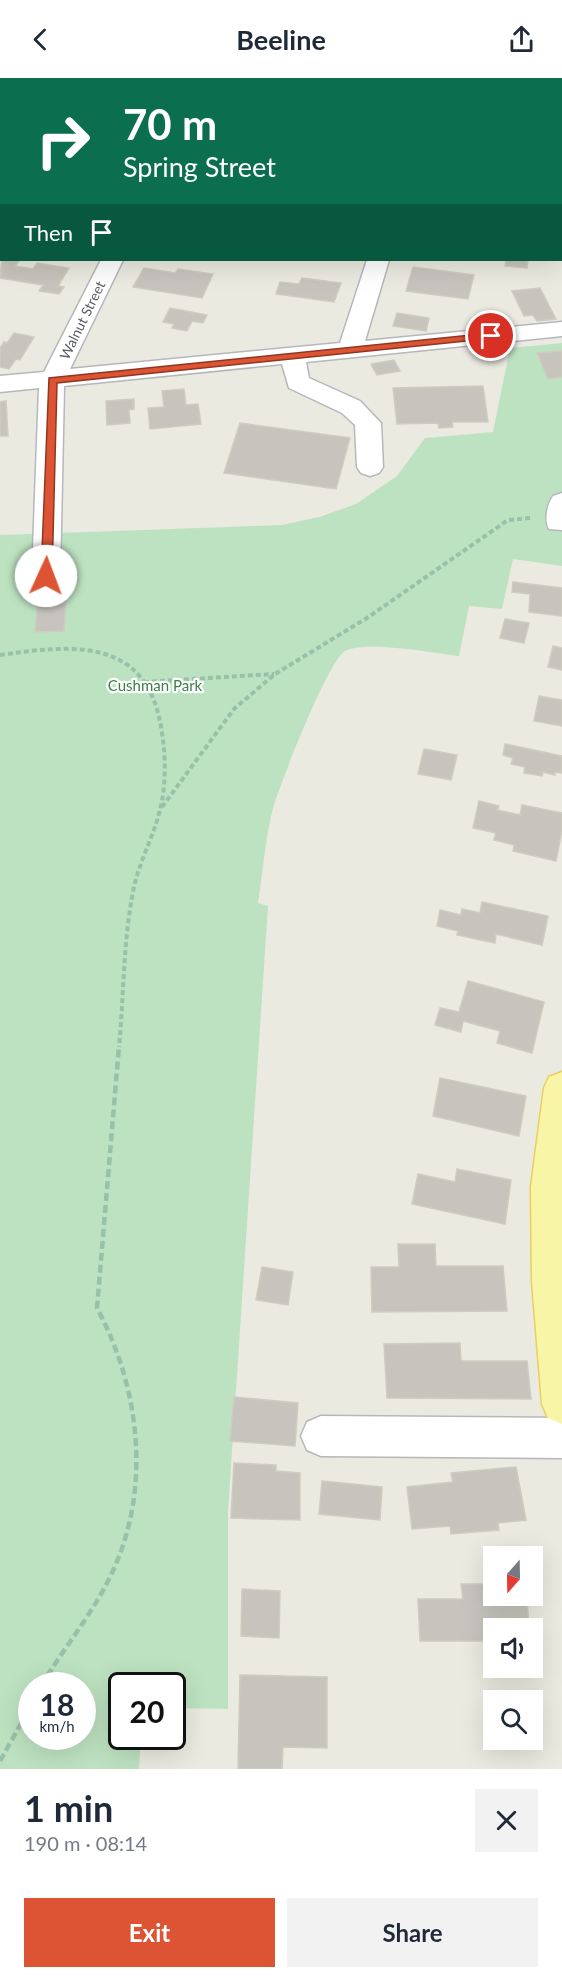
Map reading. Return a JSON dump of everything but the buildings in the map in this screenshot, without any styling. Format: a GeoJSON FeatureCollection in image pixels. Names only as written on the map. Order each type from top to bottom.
{"type":"FeatureCollection","features":[{"type":"Feature","properties":{"kind":"main road"},"geometry":{"type":"LineString","coordinates":[[562,1088],[549,1188],[562,1404]]}},
{"type":"Feature","properties":{"kind":"street","name":"Walnut Street"},"geometry":{"type":"LineString","coordinates":[[52,380],[112,261]]}},
{"type":"Feature","properties":{"kind":"street"},"geometry":{"type":"LineString","coordinates":[[350,350],[378,261]]}},
{"type":"Feature","properties":{"kind":"street"},"geometry":{"type":"LineString","coordinates":[[0,384],[562,329]]}},
{"type":"Feature","properties":{"kind":"street"},"geometry":{"type":"LineString","coordinates":[[292,356],[298,382],[351,407],[368,423],[370,467]]}},
{"type":"Feature","properties":{"kind":"street"},"geometry":{"type":"LineString","coordinates":[[46,576],[52,380]]}},
{"type":"Feature","properties":{"kind":"street"},"geometry":{"type":"LineString","coordinates":[[321,1436],[562,1437]]}},
{"type":"Feature","properties":{"kind":"path"},"geometry":{"type":"LineString","coordinates":[[161,808],[234,709],[275,674],[367,618],[508,520],[561,512]]}},
{"type":"Feature","properties":{"kind":"path"},"geometry":{"type":"LineString","coordinates":[[0,655],[42,648],[80,649],[115,658],[136,670],[156,700],[162,734],[164,784],[161,808],[132,894],[97,1308],[119,1352],[131,1409],[137,1474],[131,1525],[110,1578],[50,1672]]}},
{"type":"Feature","properties":{"kind":"path"},"geometry":{"type":"LineString","coordinates":[[144,682],[275,674]]}},
{"type":"Feature","properties":{"kind":"path"},"geometry":{"type":"LineString","coordinates":[[0,1761],[18,1729]]}},
{"type":"Feature","properties":{"kind":"green space","name":"Cushman Park"},"geometry":{"type":"Polygon","coordinates":[[[562,343],[562,566],[513,559],[502,609],[469,606],[459,656],[384,647],[355,648],[345,651],[328,676],[305,724],[277,795],[270,820],[258,903],[268,906],[228,1512],[228,1709],[186,1708],[186,1672],[108,1672],[108,1750],[140,1750],[139,1769],[0,1769],[0,535],[282,525],[319,517],[356,504],[397,476],[425,438],[493,432],[510,348],[562,343]]]}},
{"type":"Feature","properties":{"kind":"route"},"geometry":{"type":"LineString","coordinates":[[46,576],[52,380],[491,336]]}}]}
